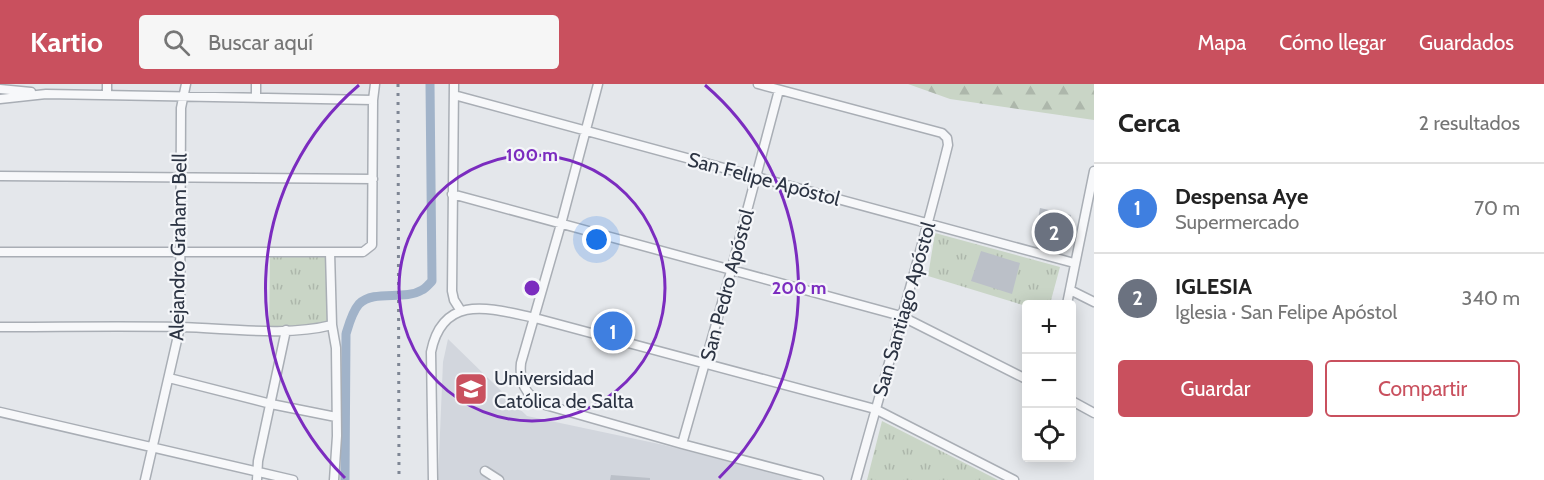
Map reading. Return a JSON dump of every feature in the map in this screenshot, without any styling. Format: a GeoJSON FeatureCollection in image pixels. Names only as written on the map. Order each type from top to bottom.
{"type":"FeatureCollection","features":[{"type":"Feature","properties":{"kind":"street"},"geometry":{"type":"LineString","coordinates":[[107,84],[107,95]]}},
{"type":"Feature","properties":{"kind":"street","name":"Alejandro Graham Bell"},"geometry":{"type":"LineString","coordinates":[[145,480],[180,327],[181,108],[186,84]]}},
{"type":"Feature","properties":{"kind":"street"},"geometry":{"type":"LineString","coordinates":[[255,84],[255,97]]}},
{"type":"Feature","properties":{"kind":"street"},"geometry":{"type":"LineString","coordinates":[[0,252],[180,253],[363,252],[368,250],[372,245],[375,84]]}},
{"type":"Feature","properties":{"kind":"street"},"geometry":{"type":"LineString","coordinates":[[454,84],[452,291],[454,300],[461,311]]}},
{"type":"Feature","properties":{"kind":"street"},"geometry":{"type":"LineString","coordinates":[[598,84],[521,363],[520,373],[526,391],[542,404],[819,480]]}},
{"type":"Feature","properties":{"kind":"street"},"geometry":{"type":"LineString","coordinates":[[758,84],[779,90]]}},
{"type":"Feature","properties":{"kind":"street"},"geometry":{"type":"LineString","coordinates":[[0,89],[46,94],[373,100]]}},
{"type":"Feature","properties":{"kind":"street","name":"San Santiago Apóstol"},"geometry":{"type":"LineString","coordinates":[[779,90],[942,133],[947,138],[948,145],[928,223],[856,480]]}},
{"type":"Feature","properties":{"kind":"street","name":"San Pedro Apóstol"},"geometry":{"type":"LineString","coordinates":[[682,444],[779,90]]}},
{"type":"Feature","properties":{"kind":"street"},"geometry":{"type":"LineString","coordinates":[[0,99],[46,94]]}},
{"type":"Feature","properties":{"kind":"street","name":"San Felipe Apóstol"},"geometry":{"type":"LineString","coordinates":[[454,95],[1074,263]]}},
{"type":"Feature","properties":{"kind":"street"},"geometry":{"type":"LineString","coordinates":[[1068,300],[1074,263],[1092,193],[1094,171]]}},
{"type":"Feature","properties":{"kind":"street"},"geometry":{"type":"LineString","coordinates":[[0,176],[373,179]]}},
{"type":"Feature","properties":{"kind":"street"},"geometry":{"type":"LineString","coordinates":[[452,194],[901,316],[1022,377]]}},
{"type":"Feature","properties":{"kind":"street"},"geometry":{"type":"LineString","coordinates":[[330,252],[332,326],[336,348],[337,436],[334,480]]}},
{"type":"Feature","properties":{"kind":"street"},"geometry":{"type":"LineString","coordinates":[[1070,290],[1094,302]]}},
{"type":"Feature","properties":{"kind":"street"},"geometry":{"type":"LineString","coordinates":[[433,480],[431,352],[440,329],[461,311],[483,307],[535,318],[876,409],[1014,480]]}},
{"type":"Feature","properties":{"kind":"street"},"geometry":{"type":"LineString","coordinates":[[0,327],[180,327],[286,330],[332,326]]}},
{"type":"Feature","properties":{"kind":"street"},"geometry":{"type":"LineString","coordinates":[[257,476],[258,460],[272,404],[286,330]]}},
{"type":"Feature","properties":{"kind":"street"},"geometry":{"type":"LineString","coordinates":[[170,378],[272,404],[336,417]]}},
{"type":"Feature","properties":{"kind":"street"},"geometry":{"type":"LineString","coordinates":[[1076,404],[1094,413]]}},
{"type":"Feature","properties":{"kind":"street"},"geometry":{"type":"LineString","coordinates":[[0,412],[153,447],[257,476],[293,480]]}},
{"type":"Feature","properties":{"kind":"street"},"geometry":{"type":"LineString","coordinates":[[485,471],[499,480]]}},
{"type":"Feature","properties":{"kind":"shaded area","name":"Universidad Católica de Salta"},"geometry":{"type":"Polygon","coordinates":[[[448,339],[527,416],[664,445],[800,480],[438,480],[443,362],[448,339]]]}},
{"type":"Feature","properties":{"kind":"green space"},"geometry":{"type":"Polygon","coordinates":[[[908,84],[1094,84],[1094,120],[950,99],[908,84]]]}},
{"type":"Feature","properties":{"kind":"green space"},"geometry":{"type":"Polygon","coordinates":[[[935,233],[1060,267],[1051,300],[1022,300],[1022,305],[928,276],[935,233]]]}},
{"type":"Feature","properties":{"kind":"green space"},"geometry":{"type":"Polygon","coordinates":[[[330,252],[332,325],[269,330],[270,253],[330,252]]]}},
{"type":"Feature","properties":{"kind":"green space"},"geometry":{"type":"Polygon","coordinates":[[[882,421],[998,480],[867,480],[882,421]]]}},
{"type":"Feature","properties":{"kind":"building"},"geometry":{"type":"Polygon","coordinates":[[[1040,208],[1071,215],[1064,248],[1034,241],[1040,208]]]}},
{"type":"Feature","properties":{"kind":"building"},"geometry":{"type":"Polygon","coordinates":[[[981,251],[1020,263],[1012,294],[971,281],[981,251]]]}},
{"type":"Feature","properties":{"kind":"building"},"geometry":{"type":"Polygon","coordinates":[[[611,475],[650,478],[650,480],[610,480],[611,475]]]}},
{"type":"Feature","properties":{"kind":"waterway"},"geometry":{"type":"LineString","coordinates":[[345,480],[346,334],[353,314],[359,304],[365,300],[373,297],[415,293],[432,281],[430,84]]}},
{"type":"Feature","properties":{"kind":"railway"},"geometry":{"type":"LineString","coordinates":[[398,84],[399,480]]}},
{"type":"Feature","properties":{"kind":"place","name":"IGLESIA"},"geometry":{"type":"Point","coordinates":[1054,232]}},
{"type":"Feature","properties":{"kind":"place","name":"Despensa Aye"},"geometry":{"type":"Point","coordinates":[613,331]}},
{"type":"Feature","properties":{"kind":"place","name":"Universidad Católica de Salta"},"geometry":{"type":"Point","coordinates":[471,389]}}]}
